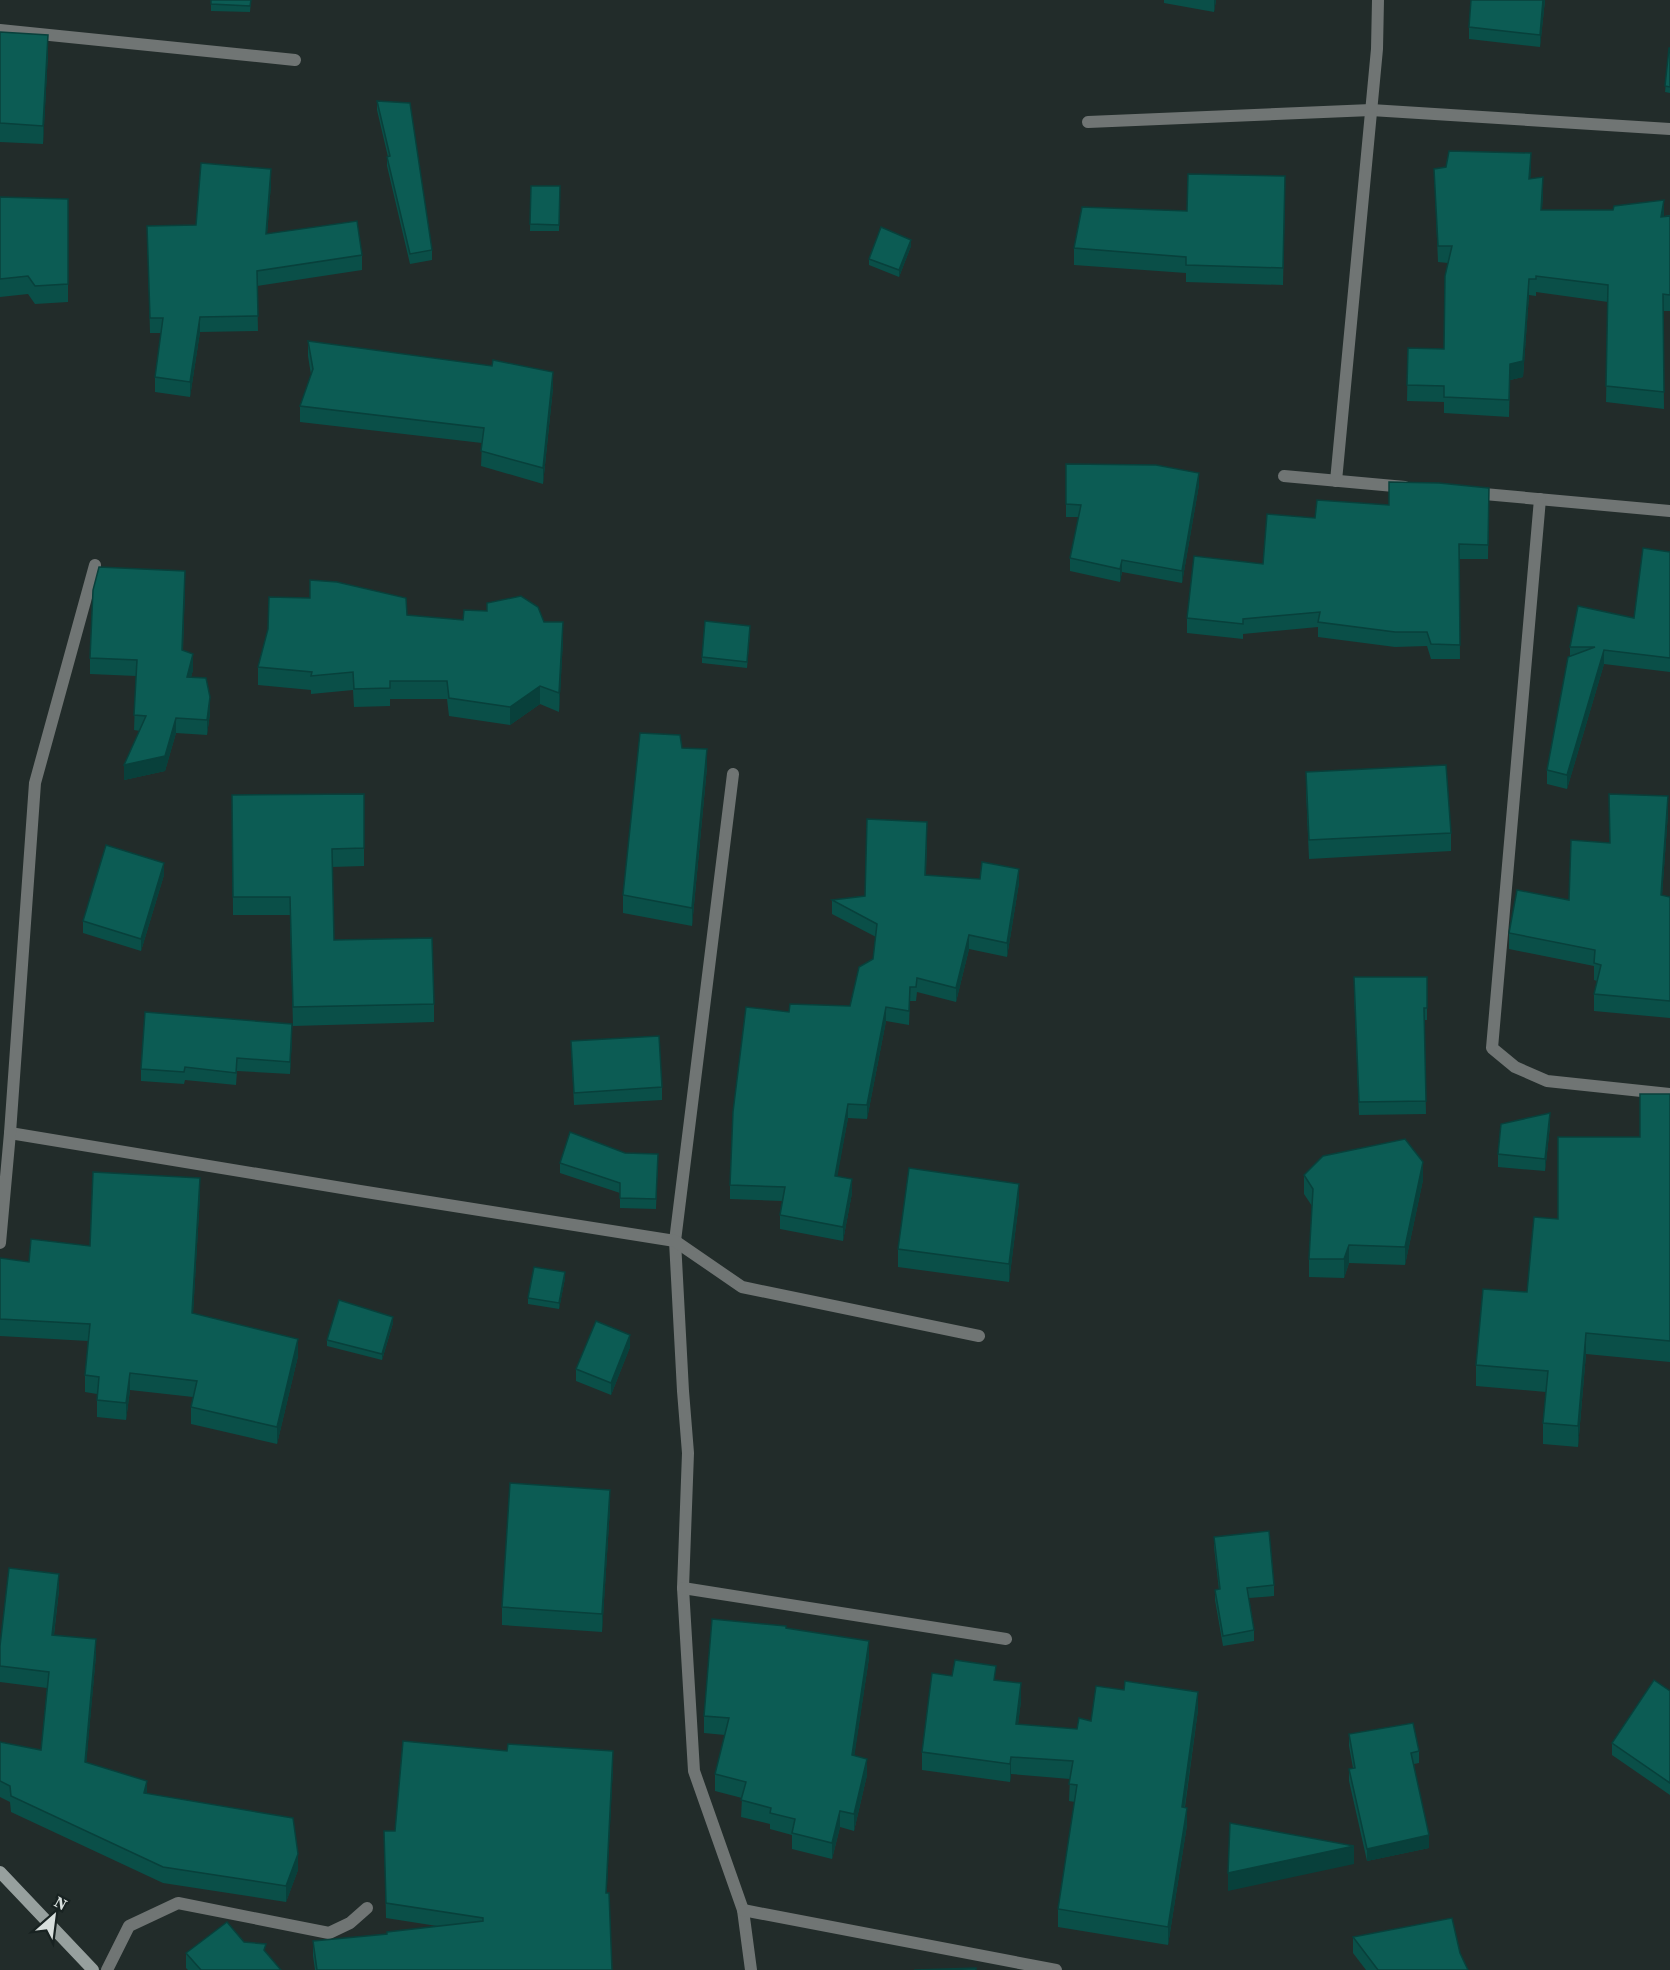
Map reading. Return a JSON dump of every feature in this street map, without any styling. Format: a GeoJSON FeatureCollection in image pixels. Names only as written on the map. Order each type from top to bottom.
{"type":"FeatureCollection","features":[{"type":"Feature","properties":{"kind":"street"},"geometry":{"type":"LineString","coordinates":[[1336,481],[1371,110],[1378,0]]}},
{"type":"Feature","properties":{"kind":"street"},"geometry":{"type":"LineString","coordinates":[[0,30],[295,60]]}},
{"type":"Feature","properties":{"kind":"street"},"geometry":{"type":"LineString","coordinates":[[1088,122],[1371,110],[1670,129]]}},
{"type":"Feature","properties":{"kind":"street"},"geometry":{"type":"LineString","coordinates":[[1284,476],[1416,488]]}},
{"type":"Feature","properties":{"kind":"street"},"geometry":{"type":"LineString","coordinates":[[1461,492],[1670,512]]}},
{"type":"Feature","properties":{"kind":"street"},"geometry":{"type":"LineString","coordinates":[[1540,499],[1492,1048],[1515,1067],[1547,1082],[1670,1094]]}},
{"type":"Feature","properties":{"kind":"street"},"geometry":{"type":"LineString","coordinates":[[0,1243],[35,783],[95,565]]}},
{"type":"Feature","properties":{"kind":"street"},"geometry":{"type":"LineString","coordinates":[[733,774],[675,1241],[688,1453],[682,1588],[694,1771],[742,1910],[752,1970]]}},
{"type":"Feature","properties":{"kind":"street"},"geometry":{"type":"LineString","coordinates":[[10,1133],[675,1241],[742,1287],[979,1336]]}},
{"type":"Feature","properties":{"kind":"street"},"geometry":{"type":"LineString","coordinates":[[682,1588],[1006,1639]]}},
{"type":"Feature","properties":{"kind":"street"},"geometry":{"type":"LineString","coordinates":[[0,1872],[93,1970]]}},
{"type":"Feature","properties":{"kind":"street"},"geometry":{"type":"LineString","coordinates":[[107,1970],[129,1926],[178,1903],[328,1933],[350,1923],[367,1908]]}},
{"type":"Feature","properties":{"kind":"street"},"geometry":{"type":"LineString","coordinates":[[742,1910],[1056,1970]]}},
{"type":"Feature","properties":{"kind":"building"},"geometry":{"type":"Polygon","coordinates":[[[211,0],[251,0],[250,6],[211,4],[211,0]]]}},
{"type":"Feature","properties":{"kind":"building"},"geometry":{"type":"Polygon","coordinates":[[[1471,0],[1543,0],[1540,35],[1469,27],[1471,0]]]}},
{"type":"Feature","properties":{"kind":"building"},"geometry":{"type":"Polygon","coordinates":[[[0,32],[48,35],[43,126],[0,123],[0,32]]]}},
{"type":"Feature","properties":{"kind":"building"},"geometry":{"type":"Polygon","coordinates":[[[1670,48],[1670,87],[1665,86],[1670,48]]]}},
{"type":"Feature","properties":{"kind":"building"},"geometry":{"type":"Polygon","coordinates":[[[377,101],[410,103],[432,250],[410,254],[387,157],[390,156],[377,101]]]}},
{"type":"Feature","properties":{"kind":"building"},"geometry":{"type":"Polygon","coordinates":[[[1449,151],[1531,153],[1529,179],[1543,177],[1541,210],[1613,210],[1614,206],[1664,200],[1661,217],[1670,216],[1670,295],[1663,294],[1664,392],[1606,386],[1608,285],[1536,276],[1536,279],[1529,279],[1523,361],[1510,364],[1509,400],[1444,397],[1444,386],[1407,385],[1408,348],[1444,349],[1445,276],[1452,246],[1438,246],[1434,169],[1446,167],[1449,151]]]}},
{"type":"Feature","properties":{"kind":"building"},"geometry":{"type":"Polygon","coordinates":[[[201,163],[271,169],[266,234],[357,221],[362,255],[257,271],[258,316],[200,317],[190,382],[155,377],[163,318],[150,318],[147,226],[196,225],[201,163]]]}},
{"type":"Feature","properties":{"kind":"building"},"geometry":{"type":"Polygon","coordinates":[[[1188,174],[1285,176],[1283,268],[1186,265],[1186,257],[1074,248],[1082,207],[1187,211],[1188,174]]]}},
{"type":"Feature","properties":{"kind":"building"},"geometry":{"type":"Polygon","coordinates":[[[531,186],[560,186],[559,225],[530,224],[531,186]]]}},
{"type":"Feature","properties":{"kind":"building"},"geometry":{"type":"Polygon","coordinates":[[[0,197],[68,199],[68,284],[35,286],[28,276],[0,279],[0,197]]]}},
{"type":"Feature","properties":{"kind":"building"},"geometry":{"type":"Polygon","coordinates":[[[881,227],[911,240],[899,270],[869,259],[881,227]]]}},
{"type":"Feature","properties":{"kind":"building"},"geometry":{"type":"Polygon","coordinates":[[[308,341],[492,366],[493,360],[553,372],[543,468],[481,451],[484,428],[300,406],[313,369],[308,341]]]}},
{"type":"Feature","properties":{"kind":"building"},"geometry":{"type":"Polygon","coordinates":[[[1066,464],[1156,465],[1199,473],[1182,571],[1122,560],[1120,569],[1070,558],[1081,505],[1066,504],[1066,464]]]}},
{"type":"Feature","properties":{"kind":"building"},"geometry":{"type":"Polygon","coordinates":[[[1389,482],[1439,483],[1489,488],[1488,545],[1459,544],[1460,645],[1431,644],[1427,632],[1395,632],[1318,622],[1320,612],[1243,619],[1243,624],[1187,618],[1194,556],[1263,564],[1267,514],[1315,518],[1317,500],[1389,505],[1389,482]]]}},
{"type":"Feature","properties":{"kind":"building"},"geometry":{"type":"Polygon","coordinates":[[[1643,548],[1670,552],[1670,658],[1604,650],[1567,775],[1547,770],[1568,657],[1595,647],[1570,647],[1578,606],[1634,618],[1643,548]]]}},
{"type":"Feature","properties":{"kind":"building"},"geometry":{"type":"Polygon","coordinates":[[[99,567],[185,571],[182,650],[193,654],[187,677],[206,678],[210,697],[207,720],[176,718],[165,756],[124,765],[146,716],[134,715],[137,660],[90,658],[93,590],[99,567]]]}},
{"type":"Feature","properties":{"kind":"building"},"geometry":{"type":"Polygon","coordinates":[[[310,580],[337,582],[406,598],[407,615],[463,620],[464,610],[487,611],[487,603],[521,596],[538,607],[544,622],[563,622],[559,693],[540,686],[510,707],[449,698],[447,681],[390,681],[390,688],[354,689],[353,672],[311,676],[312,672],[258,667],[268,629],[269,597],[310,598],[310,580]]]}},
{"type":"Feature","properties":{"kind":"building"},"geometry":{"type":"Polygon","coordinates":[[[705,621],[750,626],[747,662],[702,657],[705,621]]]}},
{"type":"Feature","properties":{"kind":"building"},"geometry":{"type":"Polygon","coordinates":[[[640,733],[680,735],[682,748],[707,749],[692,908],[623,895],[640,733]]]}},
{"type":"Feature","properties":{"kind":"building"},"geometry":{"type":"Polygon","coordinates":[[[1446,765],[1451,833],[1309,840],[1306,772],[1446,765]]]}},
{"type":"Feature","properties":{"kind":"building"},"geometry":{"type":"Polygon","coordinates":[[[364,794],[364,848],[332,849],[334,940],[432,938],[434,1004],[293,1007],[290,897],[233,897],[232,795],[364,794]]]}},
{"type":"Feature","properties":{"kind":"building"},"geometry":{"type":"Polygon","coordinates":[[[1609,794],[1668,796],[1661,895],[1670,897],[1670,1001],[1594,994],[1601,965],[1594,963],[1595,950],[1509,933],[1517,890],[1569,900],[1571,840],[1610,843],[1609,794]]]}},
{"type":"Feature","properties":{"kind":"building"},"geometry":{"type":"Polygon","coordinates":[[[867,819],[927,822],[925,875],[980,879],[982,862],[1019,869],[1007,943],[969,935],[956,988],[917,978],[916,987],[910,987],[909,1011],[886,1007],[867,1105],[848,1104],[835,1176],[852,1179],[843,1227],[780,1215],[785,1187],[730,1185],[733,1112],[746,1007],[789,1012],[790,1004],[850,1006],[859,967],[873,959],[877,924],[832,900],[865,896],[867,819]]]}},
{"type":"Feature","properties":{"kind":"building"},"geometry":{"type":"Polygon","coordinates":[[[106,845],[164,863],[141,939],[83,921],[106,845]]]}},
{"type":"Feature","properties":{"kind":"building"},"geometry":{"type":"Polygon","coordinates":[[[1354,977],[1427,977],[1427,1008],[1424,1008],[1426,1101],[1359,1102],[1354,977]]]}},
{"type":"Feature","properties":{"kind":"building"},"geometry":{"type":"Polygon","coordinates":[[[145,1012],[292,1024],[290,1062],[237,1058],[236,1073],[185,1067],[184,1072],[141,1069],[145,1012]]]}},
{"type":"Feature","properties":{"kind":"building"},"geometry":{"type":"Polygon","coordinates":[[[659,1036],[662,1087],[574,1093],[571,1041],[659,1036]]]}},
{"type":"Feature","properties":{"kind":"building"},"geometry":{"type":"Polygon","coordinates":[[[1640,1094],[1670,1094],[1670,1341],[1586,1333],[1578,1426],[1543,1423],[1548,1371],[1476,1365],[1483,1289],[1527,1292],[1534,1217],[1558,1219],[1558,1137],[1640,1137],[1640,1094]]]}},
{"type":"Feature","properties":{"kind":"building"},"geometry":{"type":"Polygon","coordinates":[[[1550,1113],[1545,1159],[1498,1154],[1501,1124],[1550,1113]]]}},
{"type":"Feature","properties":{"kind":"building"},"geometry":{"type":"Polygon","coordinates":[[[570,1132],[625,1153],[658,1154],[656,1199],[620,1198],[620,1183],[560,1163],[570,1132]]]}},
{"type":"Feature","properties":{"kind":"building"},"geometry":{"type":"Polygon","coordinates":[[[1405,1139],[1423,1162],[1405,1247],[1349,1245],[1344,1259],[1309,1259],[1313,1189],[1304,1175],[1323,1156],[1405,1139]]]}},
{"type":"Feature","properties":{"kind":"building"},"geometry":{"type":"Polygon","coordinates":[[[909,1168],[1019,1184],[1009,1264],[898,1249],[909,1168]]]}},
{"type":"Feature","properties":{"kind":"building"},"geometry":{"type":"Polygon","coordinates":[[[93,1172],[200,1178],[192,1313],[298,1339],[277,1427],[191,1407],[197,1381],[130,1373],[126,1403],[97,1400],[99,1377],[85,1375],[90,1324],[0,1319],[0,1258],[29,1262],[31,1239],[90,1246],[93,1172]]]}},
{"type":"Feature","properties":{"kind":"building"},"geometry":{"type":"Polygon","coordinates":[[[534,1267],[565,1272],[559,1303],[528,1298],[534,1267]]]}},
{"type":"Feature","properties":{"kind":"building"},"geometry":{"type":"Polygon","coordinates":[[[339,1300],[393,1317],[382,1354],[327,1340],[339,1300]]]}},
{"type":"Feature","properties":{"kind":"building"},"geometry":{"type":"Polygon","coordinates":[[[596,1321],[630,1335],[611,1383],[576,1369],[596,1321]]]}},
{"type":"Feature","properties":{"kind":"building"},"geometry":{"type":"Polygon","coordinates":[[[510,1483],[610,1490],[602,1614],[502,1607],[510,1483]]]}},
{"type":"Feature","properties":{"kind":"building"},"geometry":{"type":"Polygon","coordinates":[[[1269,1531],[1274,1585],[1247,1588],[1254,1630],[1223,1636],[1215,1590],[1220,1589],[1214,1537],[1269,1531]]]}},
{"type":"Feature","properties":{"kind":"building"},"geometry":{"type":"Polygon","coordinates":[[[9,1568],[59,1574],[52,1635],[96,1639],[85,1762],[147,1781],[144,1793],[293,1818],[298,1854],[286,1886],[163,1867],[11,1796],[10,1786],[0,1781],[0,1742],[41,1750],[49,1672],[0,1666],[0,1646],[9,1568]]]}},
{"type":"Feature","properties":{"kind":"building"},"geometry":{"type":"Polygon","coordinates":[[[712,1619],[786,1626],[786,1628],[869,1641],[852,1755],[867,1759],[854,1814],[840,1811],[832,1843],[792,1833],[795,1819],[770,1813],[771,1808],[741,1800],[746,1782],[715,1774],[729,1718],[704,1716],[712,1619]]]}},
{"type":"Feature","properties":{"kind":"building"},"geometry":{"type":"Polygon","coordinates":[[[955,1660],[996,1666],[994,1680],[1021,1683],[1016,1724],[1077,1729],[1079,1718],[1091,1721],[1096,1686],[1124,1690],[1125,1681],[1198,1692],[1182,1807],[1187,1808],[1168,1927],[1058,1909],[1077,1785],[1069,1784],[1073,1761],[1011,1757],[1010,1764],[922,1752],[932,1673],[952,1676],[955,1660]]]}},
{"type":"Feature","properties":{"kind":"building"},"geometry":{"type":"Polygon","coordinates":[[[1654,1680],[1670,1691],[1670,1783],[1612,1743],[1654,1680]]]}},
{"type":"Feature","properties":{"kind":"building"},"geometry":{"type":"Polygon","coordinates":[[[1413,1723],[1419,1751],[1411,1753],[1429,1835],[1367,1849],[1349,1769],[1355,1768],[1349,1734],[1413,1723]]]}},
{"type":"Feature","properties":{"kind":"building"},"geometry":{"type":"Polygon","coordinates":[[[403,1741],[507,1751],[508,1744],[613,1751],[606,1893],[609,1893],[612,1970],[317,1970],[313,1941],[483,1921],[483,1918],[386,1903],[384,1831],[395,1831],[403,1741]]]}},
{"type":"Feature","properties":{"kind":"building"},"geometry":{"type":"Polygon","coordinates":[[[1230,1823],[1354,1846],[1228,1873],[1230,1823]]]}},
{"type":"Feature","properties":{"kind":"building"},"geometry":{"type":"Polygon","coordinates":[[[1452,1918],[1460,1953],[1468,1970],[1378,1970],[1353,1937],[1452,1918]]]}},
{"type":"Feature","properties":{"kind":"building"},"geometry":{"type":"Polygon","coordinates":[[[227,1922],[244,1942],[266,1944],[264,1950],[281,1970],[201,1970],[186,1953],[227,1922]]]}},
{"type":"Feature","properties":{"kind":"building"},"geometry":{"type":"Polygon","coordinates":[[[976,1968],[976,1970],[914,1970],[976,1968]]]}}]}
